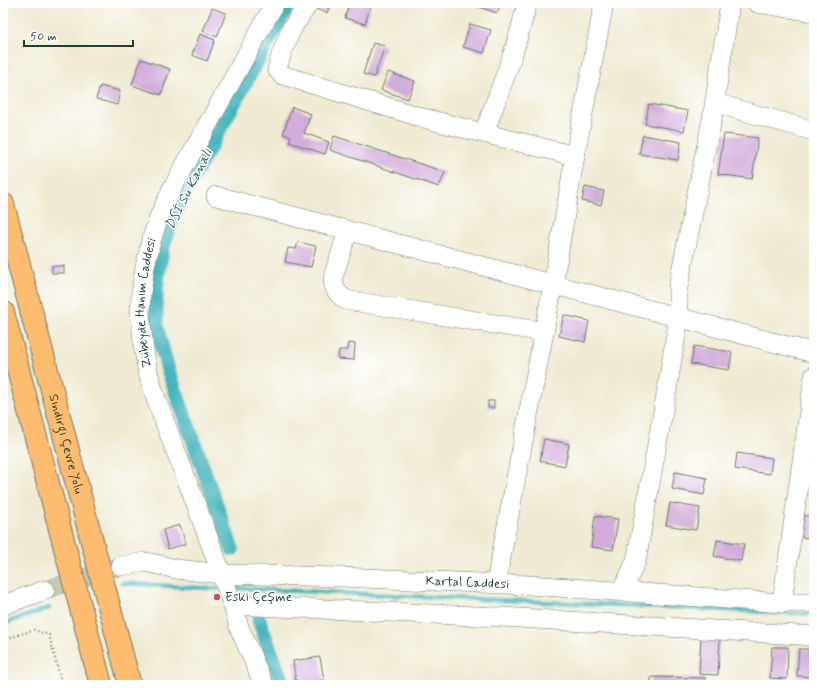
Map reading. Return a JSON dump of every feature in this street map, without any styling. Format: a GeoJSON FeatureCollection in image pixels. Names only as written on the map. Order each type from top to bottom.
{"type":"FeatureCollection","features":[{"type":"Feature","properties":{"kind":"main road","name":"Sındırgı Çevre Yolu"},"geometry":{"type":"LineString","coordinates":[[3,204],[130,685]]}},
{"type":"Feature","properties":{"kind":"main road","name":"Sındırgı Çevre Yolu"},"geometry":{"type":"LineString","coordinates":[[3,312],[101,685]]}},
{"type":"Feature","properties":{"kind":"street","name":"Zübeyde Hanım Caddesi"},"geometry":{"type":"LineString","coordinates":[[264,685],[239,627],[222,574],[156,402],[148,373],[140,314],[141,293],[145,267],[151,241],[162,211],[174,186],[275,3]]}},
{"type":"Feature","properties":{"kind":"street"},"geometry":{"type":"LineString","coordinates":[[309,3],[292,28],[282,52],[277,69],[282,75],[428,119],[575,156]]}},
{"type":"Feature","properties":{"kind":"street"},"geometry":{"type":"LineString","coordinates":[[484,133],[510,63],[527,3]]}},
{"type":"Feature","properties":{"kind":"street"},"geometry":{"type":"LineString","coordinates":[[496,583],[544,332],[604,3]]}},
{"type":"Feature","properties":{"kind":"street"},"geometry":{"type":"LineString","coordinates":[[622,591],[636,561],[678,322],[678,287],[715,103],[730,3]]}},
{"type":"Feature","properties":{"kind":"street"},"geometry":{"type":"LineString","coordinates":[[757,3],[814,12]]}},
{"type":"Feature","properties":{"kind":"street"},"geometry":{"type":"LineString","coordinates":[[715,103],[814,131]]}},
{"type":"Feature","properties":{"kind":"street"},"geometry":{"type":"LineString","coordinates":[[216,196],[814,353]]}},
{"type":"Feature","properties":{"kind":"street"},"geometry":{"type":"LineString","coordinates":[[348,231],[333,277],[335,289],[338,294],[346,300],[544,332]]}},
{"type":"Feature","properties":{"kind":"street"},"geometry":{"type":"LineString","coordinates":[[782,603],[814,376]]}},
{"type":"Feature","properties":{"kind":"street","name":"Kartal Caddesi"},"geometry":{"type":"LineString","coordinates":[[121,566],[146,562],[176,569],[222,574],[529,584],[782,603],[814,603]]}},
{"type":"Feature","properties":{"kind":"street"},"geometry":{"type":"LineString","coordinates":[[3,605],[45,590]]}},
{"type":"Feature","properties":{"kind":"street"},"geometry":{"type":"LineString","coordinates":[[233,605],[519,618],[814,636]]}},
{"type":"Feature","properties":{"kind":"path"},"geometry":{"type":"LineString","coordinates":[[3,640],[34,630],[49,635],[62,685]]}},
{"type":"Feature","properties":{"kind":"building"},"geometry":{"type":"Polygon","coordinates":[[[315,3],[330,3],[327,13],[313,8],[315,3]]]}},
{"type":"Feature","properties":{"kind":"building"},"geometry":{"type":"Polygon","coordinates":[[[349,3],[365,3],[371,5],[365,24],[345,18],[349,3]]]}},
{"type":"Feature","properties":{"kind":"building"},"geometry":{"type":"Polygon","coordinates":[[[474,3],[501,3],[497,13],[473,5],[474,3]]]}},
{"type":"Feature","properties":{"kind":"building"},"geometry":{"type":"Polygon","coordinates":[[[212,8],[226,13],[217,37],[203,31],[212,8]]]}},
{"type":"Feature","properties":{"kind":"building"},"geometry":{"type":"Polygon","coordinates":[[[470,24],[491,30],[484,53],[463,47],[470,24]]]}},
{"type":"Feature","properties":{"kind":"building"},"geometry":{"type":"Polygon","coordinates":[[[200,34],[215,40],[207,61],[192,55],[200,34]]]}},
{"type":"Feature","properties":{"kind":"building"},"geometry":{"type":"Polygon","coordinates":[[[811,41],[814,42],[814,56],[809,55],[811,41]]]}},
{"type":"Feature","properties":{"kind":"building"},"geometry":{"type":"Polygon","coordinates":[[[373,43],[385,46],[374,77],[363,74],[373,43]]]}},
{"type":"Feature","properties":{"kind":"building"},"geometry":{"type":"Polygon","coordinates":[[[141,59],[170,69],[161,95],[132,85],[141,59]]]}},
{"type":"Feature","properties":{"kind":"building"},"geometry":{"type":"Polygon","coordinates":[[[388,72],[415,81],[408,99],[381,90],[388,72]]]}},
{"type":"Feature","properties":{"kind":"building"},"geometry":{"type":"Polygon","coordinates":[[[100,86],[120,91],[117,105],[96,99],[100,86]]]}},
{"type":"Feature","properties":{"kind":"building"},"geometry":{"type":"Polygon","coordinates":[[[649,104],[688,111],[684,131],[645,124],[649,104]]]}},
{"type":"Feature","properties":{"kind":"building"},"geometry":{"type":"Polygon","coordinates":[[[292,107],[311,114],[304,133],[329,142],[325,154],[289,142],[291,136],[283,134],[292,107]]]}},
{"type":"Feature","properties":{"kind":"building"},"geometry":{"type":"Polygon","coordinates":[[[724,134],[758,138],[752,179],[718,174],[724,134]]]}},
{"type":"Feature","properties":{"kind":"building"},"geometry":{"type":"Polygon","coordinates":[[[643,135],[681,142],[678,160],[639,154],[643,135]]]}},
{"type":"Feature","properties":{"kind":"building"},"geometry":{"type":"Polygon","coordinates":[[[334,136],[445,172],[439,187],[330,150],[334,136]]]}},
{"type":"Feature","properties":{"kind":"building"},"geometry":{"type":"Polygon","coordinates":[[[585,187],[604,191],[601,205],[582,201],[585,187]]]}},
{"type":"Feature","properties":{"kind":"building"},"geometry":{"type":"Polygon","coordinates":[[[298,242],[316,246],[311,267],[285,262],[288,248],[296,249],[298,242]]]}},
{"type":"Feature","properties":{"kind":"building"},"geometry":{"type":"Polygon","coordinates":[[[52,266],[64,266],[64,273],[52,273],[52,266]]]}},
{"type":"Feature","properties":{"kind":"building"},"geometry":{"type":"Polygon","coordinates":[[[564,315],[589,321],[585,342],[559,336],[564,315]]]}},
{"type":"Feature","properties":{"kind":"building"},"geometry":{"type":"Polygon","coordinates":[[[348,343],[355,344],[354,360],[338,359],[339,350],[347,350],[348,343]]]}},
{"type":"Feature","properties":{"kind":"building"},"geometry":{"type":"Polygon","coordinates":[[[694,346],[732,352],[729,370],[691,364],[694,346]]]}},
{"type":"Feature","properties":{"kind":"building"},"geometry":{"type":"Polygon","coordinates":[[[488,401],[494,401],[494,408],[488,408],[488,401]]]}},
{"type":"Feature","properties":{"kind":"building"},"geometry":{"type":"Polygon","coordinates":[[[544,439],[569,444],[565,466],[540,461],[544,439]]]}},
{"type":"Feature","properties":{"kind":"building"},"geometry":{"type":"Polygon","coordinates":[[[737,453],[772,458],[770,474],[735,469],[737,453]]]}},
{"type":"Feature","properties":{"kind":"building"},"geometry":{"type":"Polygon","coordinates":[[[675,472],[707,478],[704,495],[672,489],[675,472]]]}},
{"type":"Feature","properties":{"kind":"building"},"geometry":{"type":"Polygon","coordinates":[[[670,503],[700,508],[696,530],[666,525],[670,503]]]}},
{"type":"Feature","properties":{"kind":"building"},"geometry":{"type":"Polygon","coordinates":[[[804,515],[814,517],[814,539],[801,537],[804,515]]]}},
{"type":"Feature","properties":{"kind":"building"},"geometry":{"type":"Polygon","coordinates":[[[595,516],[618,519],[613,550],[591,547],[595,516]]]}},
{"type":"Feature","properties":{"kind":"building"},"geometry":{"type":"Polygon","coordinates":[[[180,525],[186,544],[168,549],[163,530],[180,525]]]}},
{"type":"Feature","properties":{"kind":"building"},"geometry":{"type":"Polygon","coordinates":[[[717,540],[744,544],[741,561],[714,556],[717,540]]]}},
{"type":"Feature","properties":{"kind":"building"},"geometry":{"type":"Polygon","coordinates":[[[701,637],[720,638],[718,675],[699,674],[701,637]]]}},
{"type":"Feature","properties":{"kind":"building"},"geometry":{"type":"Polygon","coordinates":[[[772,647],[788,647],[787,679],[770,678],[772,647]]]}},
{"type":"Feature","properties":{"kind":"building"},"geometry":{"type":"Polygon","coordinates":[[[799,649],[814,649],[814,677],[797,676],[799,649]]]}},
{"type":"Feature","properties":{"kind":"building"},"geometry":{"type":"Polygon","coordinates":[[[320,657],[324,680],[296,684],[293,661],[320,657]]]}},
{"type":"Feature","properties":{"kind":"building"},"geometry":{"type":"Polygon","coordinates":[[[651,677],[705,678],[705,685],[651,685],[651,677]]]}},
{"type":"Feature","properties":{"kind":"waterway","name":"DSİ Su Kanalı"},"geometry":{"type":"LineString","coordinates":[[232,549],[168,370],[156,326],[156,288],[162,249],[174,212],[289,3]]}},
{"type":"Feature","properties":{"kind":"waterway"},"geometry":{"type":"LineString","coordinates":[[122,583],[218,589]]}},
{"type":"Feature","properties":{"kind":"waterway"},"geometry":{"type":"LineString","coordinates":[[232,588],[814,614]]}},
{"type":"Feature","properties":{"kind":"waterway"},"geometry":{"type":"LineString","coordinates":[[3,624],[49,608]]}},
{"type":"Feature","properties":{"kind":"waterway","name":"DSİ Su Kanalı"},"geometry":{"type":"LineString","coordinates":[[259,620],[283,685]]}},
{"type":"Feature","properties":{"kind":"tunnel"},"geometry":{"type":"LineString","coordinates":[[45,590],[121,566]]}},
{"type":"Feature","properties":{"kind":"place","name":"Eski Çeşme"},"geometry":{"type":"Point","coordinates":[217,597]}}]}
